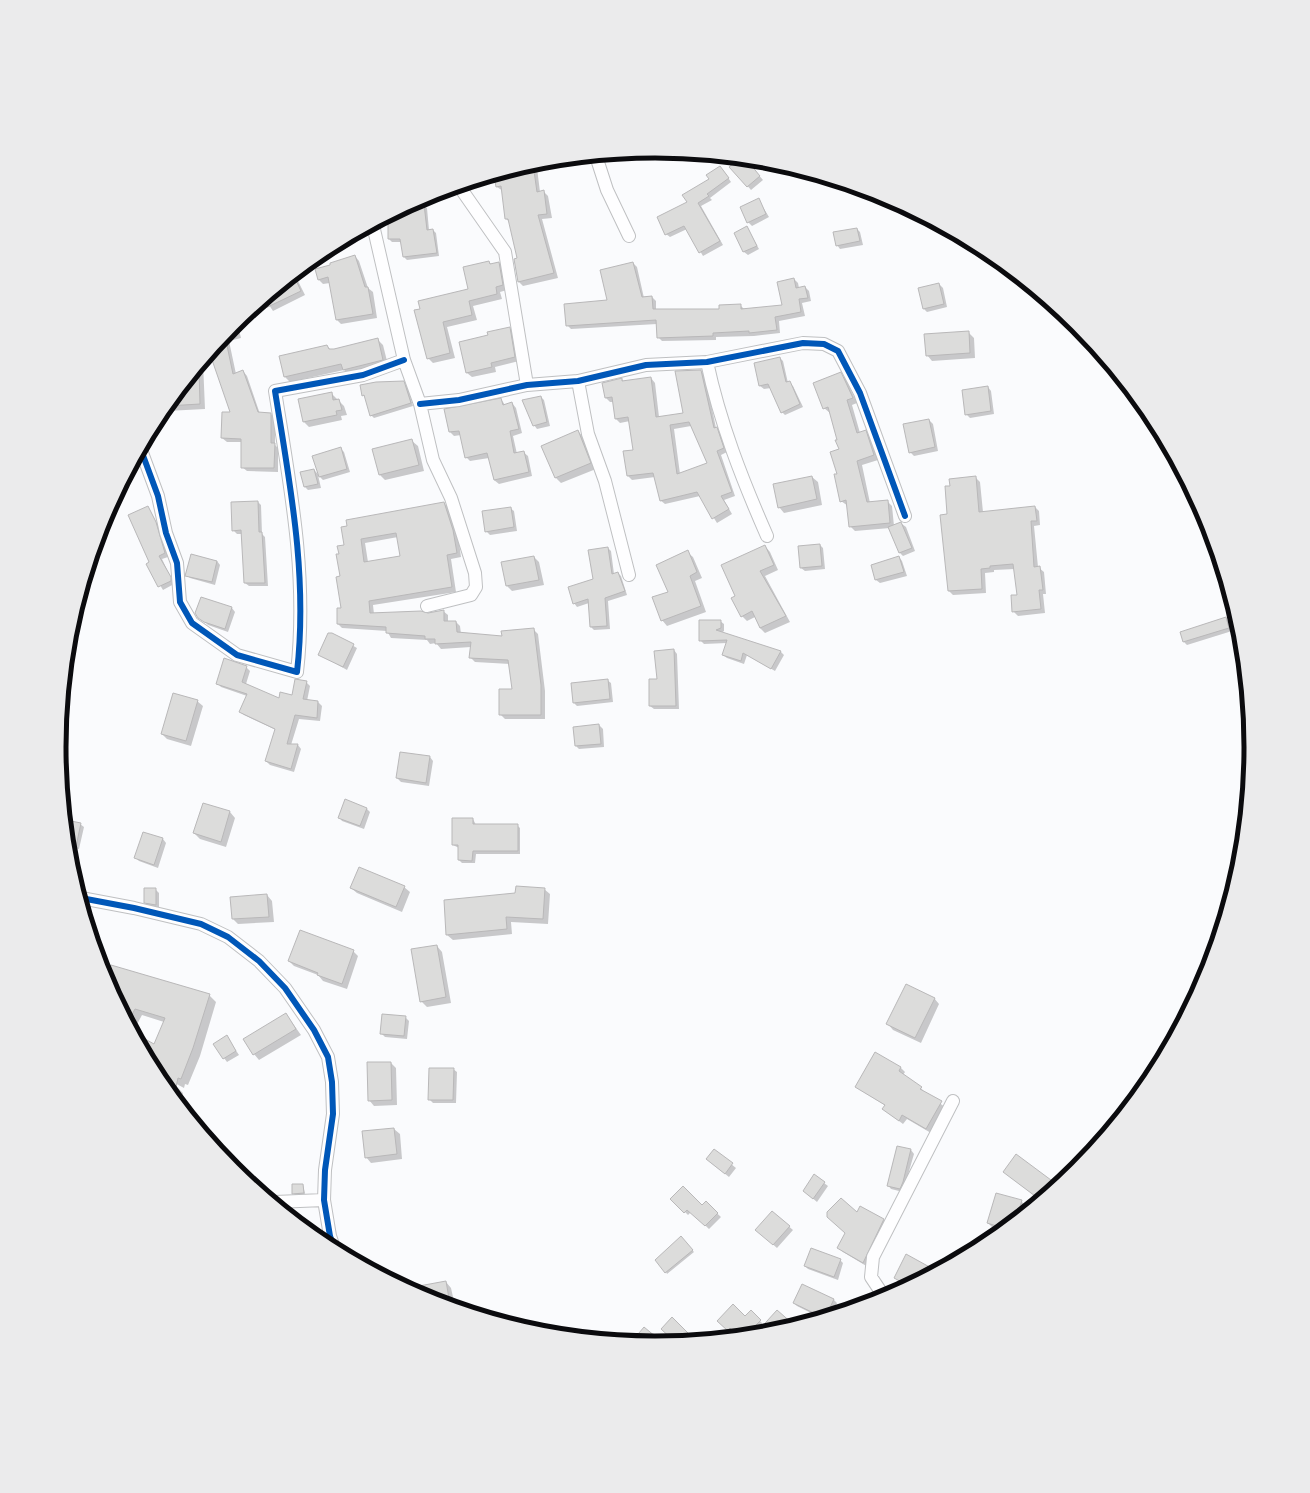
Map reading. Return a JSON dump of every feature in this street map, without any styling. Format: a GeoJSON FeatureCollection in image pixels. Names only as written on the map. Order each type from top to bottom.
{"type":"FeatureCollection","features":[{"type":"Feature","properties":{"kind":"street"},"geometry":{"type":"LineString","coordinates":[[597,161],[606,190],[629,236]]}},
{"type":"Feature","properties":{"kind":"street"},"geometry":{"type":"LineString","coordinates":[[462,190],[504,252],[527,385]]}},
{"type":"Feature","properties":{"kind":"street"},"geometry":{"type":"LineString","coordinates":[[374,229],[404,360],[420,404],[433,460],[451,498],[475,573],[476,587],[471,595],[427,606]]}},
{"type":"Feature","properties":{"kind":"street"},"geometry":{"type":"LineString","coordinates":[[420,404],[459,400],[527,385],[578,380],[646,365],[707,362],[803,343],[824,344],[838,351],[860,393],[905,516]]}},
{"type":"Feature","properties":{"kind":"street"},"geometry":{"type":"LineString","coordinates":[[143,456],[158,496],[166,533],[177,563],[180,602],[192,623],[237,655],[297,672],[301,635],[298,547],[275,391],[363,375],[404,360]]}},
{"type":"Feature","properties":{"kind":"street"},"geometry":{"type":"LineString","coordinates":[[707,362],[725,432],[743,481],[767,536]]}},
{"type":"Feature","properties":{"kind":"street"},"geometry":{"type":"LineString","coordinates":[[578,380],[588,434],[605,481],[629,575]]}},
{"type":"Feature","properties":{"kind":"street"},"geometry":{"type":"LineString","coordinates":[[86,899],[134,908],[201,924],[228,937],[259,961],[285,988],[314,1030],[328,1057],[332,1082],[333,1114],[325,1170],[324,1200],[331,1238]]}},
{"type":"Feature","properties":{"kind":"street"},"geometry":{"type":"LineString","coordinates":[[880,1291],[871,1277],[873,1256],[953,1101]]}},
{"type":"Feature","properties":{"kind":"street"},"geometry":{"type":"LineString","coordinates":[[282,1202],[324,1200]]}},
{"type":"Feature","properties":{"kind":"building"},"geometry":{"type":"Polygon","coordinates":[[[734,163],[752,166],[760,176],[747,187],[729,167],[734,163]]]}},
{"type":"Feature","properties":{"kind":"building"},"geometry":{"type":"Polygon","coordinates":[[[720,166],[729,178],[707,194],[709,196],[698,203],[720,241],[699,253],[684,226],[665,235],[657,217],[687,202],[682,195],[709,179],[706,175],[720,166]]]}},
{"type":"Feature","properties":{"kind":"building"},"geometry":{"type":"Polygon","coordinates":[[[534,170],[537,192],[544,190],[547,214],[538,215],[554,273],[518,282],[514,259],[517,258],[508,219],[505,219],[501,186],[496,187],[495,180],[534,170]]]}},
{"type":"Feature","properties":{"kind":"building"},"geometry":{"type":"Polygon","coordinates":[[[759,198],[766,214],[747,223],[740,207],[759,198]]]}},
{"type":"Feature","properties":{"kind":"building"},"geometry":{"type":"Polygon","coordinates":[[[424,205],[427,230],[433,229],[437,253],[403,257],[400,239],[388,239],[388,221],[424,205]]]}},
{"type":"Feature","properties":{"kind":"building"},"geometry":{"type":"Polygon","coordinates":[[[747,226],[757,246],[743,252],[734,233],[747,226]]]}},
{"type":"Feature","properties":{"kind":"building"},"geometry":{"type":"Polygon","coordinates":[[[857,228],[860,241],[836,246],[833,232],[857,228]]]}},
{"type":"Feature","properties":{"kind":"building"},"geometry":{"type":"Polygon","coordinates":[[[355,255],[365,287],[368,287],[373,314],[336,320],[328,277],[318,280],[315,269],[355,255]]]}},
{"type":"Feature","properties":{"kind":"building"},"geometry":{"type":"Polygon","coordinates":[[[489,261],[490,264],[499,262],[503,285],[496,287],[497,294],[469,301],[472,315],[443,322],[450,353],[427,359],[414,310],[420,309],[418,301],[468,289],[463,267],[489,261]]]}},
{"type":"Feature","properties":{"kind":"building"},"geometry":{"type":"Polygon","coordinates":[[[633,262],[642,297],[652,296],[653,309],[719,309],[719,305],[741,304],[741,309],[782,305],[777,282],[794,278],[796,288],[805,286],[808,298],[799,299],[801,312],[775,317],[777,330],[749,333],[749,331],[713,333],[713,336],[657,338],[656,320],[566,326],[564,304],[607,300],[600,270],[633,262]]]}},
{"type":"Feature","properties":{"kind":"building"},"geometry":{"type":"Polygon","coordinates":[[[296,279],[301,291],[260,311],[296,279]]]}},
{"type":"Feature","properties":{"kind":"building"},"geometry":{"type":"Polygon","coordinates":[[[939,283],[944,304],[923,309],[918,288],[939,283]]]}},
{"type":"Feature","properties":{"kind":"building"},"geometry":{"type":"Polygon","coordinates":[[[510,327],[515,357],[491,363],[492,367],[466,373],[459,342],[488,335],[487,332],[510,327]]]}},
{"type":"Feature","properties":{"kind":"building"},"geometry":{"type":"Polygon","coordinates":[[[969,331],[970,353],[926,356],[924,334],[969,331]]]}},
{"type":"Feature","properties":{"kind":"building"},"geometry":{"type":"Polygon","coordinates":[[[378,338],[383,360],[343,370],[341,364],[284,377],[279,356],[327,345],[329,349],[334,349],[378,338]]]}},
{"type":"Feature","properties":{"kind":"building"},"geometry":{"type":"Polygon","coordinates":[[[226,343],[233,374],[243,370],[258,412],[271,413],[271,443],[275,443],[274,468],[241,468],[241,439],[221,438],[222,412],[230,412],[212,359],[226,343]]]}},
{"type":"Feature","properties":{"kind":"building"},"geometry":{"type":"Polygon","coordinates":[[[780,357],[786,382],[790,381],[800,404],[781,413],[768,384],[759,386],[754,363],[780,357]]]}},
{"type":"Feature","properties":{"kind":"building"},"geometry":{"type":"Polygon","coordinates":[[[701,370],[714,428],[717,427],[724,448],[717,451],[732,492],[721,496],[729,509],[712,519],[697,492],[660,501],[653,473],[627,476],[623,451],[633,450],[628,417],[615,419],[612,397],[605,398],[602,383],[622,378],[622,381],[651,377],[656,417],[683,413],[675,371],[701,370]],[[689,422],[670,425],[677,474],[707,463],[689,422]]]}},
{"type":"Feature","properties":{"kind":"building"},"geometry":{"type":"Polygon","coordinates":[[[841,372],[853,398],[847,400],[857,433],[866,430],[874,455],[857,461],[867,502],[888,500],[890,523],[849,527],[846,500],[840,502],[834,474],[837,474],[830,452],[839,449],[835,440],[837,440],[828,407],[823,409],[813,383],[841,372]]]}},
{"type":"Feature","properties":{"kind":"building"},"geometry":{"type":"Polygon","coordinates":[[[199,374],[200,404],[175,406],[199,374]]]}},
{"type":"Feature","properties":{"kind":"building"},"geometry":{"type":"Polygon","coordinates":[[[404,381],[411,403],[370,416],[364,395],[362,396],[360,385],[376,382],[404,381]]]}},
{"type":"Feature","properties":{"kind":"building"},"geometry":{"type":"Polygon","coordinates":[[[988,386],[991,411],[965,415],[962,390],[988,386]]]}},
{"type":"Feature","properties":{"kind":"building"},"geometry":{"type":"Polygon","coordinates":[[[332,392],[333,400],[339,399],[342,410],[336,411],[337,415],[303,422],[298,399],[332,392]]]}},
{"type":"Feature","properties":{"kind":"building"},"geometry":{"type":"Polygon","coordinates":[[[541,396],[547,422],[533,426],[522,400],[541,396]]]}},
{"type":"Feature","properties":{"kind":"building"},"geometry":{"type":"Polygon","coordinates":[[[501,398],[503,405],[512,402],[519,429],[510,431],[514,453],[524,451],[529,472],[494,480],[487,453],[465,458],[459,431],[449,432],[444,409],[501,398]]]}},
{"type":"Feature","properties":{"kind":"building"},"geometry":{"type":"Polygon","coordinates":[[[929,419],[935,447],[909,453],[903,424],[929,419]]]}},
{"type":"Feature","properties":{"kind":"building"},"geometry":{"type":"Polygon","coordinates":[[[578,430],[591,463],[555,478],[541,446],[578,430]]]}},
{"type":"Feature","properties":{"kind":"building"},"geometry":{"type":"Polygon","coordinates":[[[412,439],[419,465],[379,475],[372,449],[412,439]]]}},
{"type":"Feature","properties":{"kind":"building"},"geometry":{"type":"Polygon","coordinates":[[[341,447],[347,469],[319,477],[312,456],[341,447]]]}},
{"type":"Feature","properties":{"kind":"building"},"geometry":{"type":"Polygon","coordinates":[[[314,469],[318,484],[304,487],[300,472],[314,469]]]}},
{"type":"Feature","properties":{"kind":"building"},"geometry":{"type":"Polygon","coordinates":[[[812,476],[817,499],[778,508],[773,484],[812,476]]]}},
{"type":"Feature","properties":{"kind":"building"},"geometry":{"type":"Polygon","coordinates":[[[976,476],[979,512],[1035,506],[1037,521],[1031,521],[1034,567],[1040,566],[1043,590],[1039,590],[1041,609],[1012,612],[1011,595],[1017,595],[1013,564],[990,566],[990,568],[981,569],[982,589],[948,591],[940,515],[947,514],[945,486],[950,486],[949,479],[976,476]]]}},
{"type":"Feature","properties":{"kind":"building"},"geometry":{"type":"Polygon","coordinates":[[[258,501],[259,532],[262,532],[265,583],[244,583],[241,530],[232,531],[231,502],[258,501]]]}},
{"type":"Feature","properties":{"kind":"building"},"geometry":{"type":"Polygon","coordinates":[[[444,502],[453,530],[457,553],[447,555],[452,587],[369,601],[370,613],[421,611],[428,613],[444,610],[444,621],[456,621],[457,632],[502,636],[501,631],[534,628],[541,685],[541,715],[499,715],[499,689],[512,689],[508,660],[469,658],[471,642],[435,644],[435,639],[425,639],[425,636],[386,633],[386,627],[337,624],[337,608],[341,608],[336,577],[340,576],[336,554],[339,554],[337,546],[344,545],[341,527],[347,526],[346,520],[444,502]],[[396,533],[361,539],[364,562],[400,556],[396,533]]]}},
{"type":"Feature","properties":{"kind":"building"},"geometry":{"type":"Polygon","coordinates":[[[148,506],[156,522],[165,553],[159,556],[171,577],[171,581],[158,587],[146,564],[149,562],[128,515],[148,506]]]}},
{"type":"Feature","properties":{"kind":"building"},"geometry":{"type":"Polygon","coordinates":[[[511,507],[514,527],[485,532],[482,511],[511,507]]]}},
{"type":"Feature","properties":{"kind":"building"},"geometry":{"type":"Polygon","coordinates":[[[901,522],[912,548],[899,553],[888,527],[901,522]]]}},
{"type":"Feature","properties":{"kind":"building"},"geometry":{"type":"Polygon","coordinates":[[[820,544],[822,566],[800,568],[798,546],[820,544]]]}},
{"type":"Feature","properties":{"kind":"building"},"geometry":{"type":"Polygon","coordinates":[[[765,545],[774,565],[760,571],[786,616],[760,628],[752,611],[741,617],[731,598],[735,596],[721,565],[765,545]]]}},
{"type":"Feature","properties":{"kind":"building"},"geometry":{"type":"Polygon","coordinates":[[[608,547],[612,574],[618,572],[625,591],[605,598],[607,626],[590,627],[588,599],[573,604],[568,587],[593,579],[588,550],[608,547]]]}},
{"type":"Feature","properties":{"kind":"building"},"geometry":{"type":"Polygon","coordinates":[[[688,550],[697,572],[690,576],[701,606],[661,621],[652,597],[668,592],[656,565],[688,550]]]}},
{"type":"Feature","properties":{"kind":"building"},"geometry":{"type":"Polygon","coordinates":[[[191,554],[217,561],[212,582],[185,576],[191,554]]]}},
{"type":"Feature","properties":{"kind":"building"},"geometry":{"type":"Polygon","coordinates":[[[534,556],[539,580],[506,586],[501,562],[534,556]]]}},
{"type":"Feature","properties":{"kind":"building"},"geometry":{"type":"Polygon","coordinates":[[[899,556],[904,572],[875,580],[871,565],[899,556]]]}},
{"type":"Feature","properties":{"kind":"building"},"geometry":{"type":"Polygon","coordinates":[[[201,597],[232,607],[225,629],[204,622],[198,618],[195,613],[201,597]]]}},
{"type":"Feature","properties":{"kind":"building"},"geometry":{"type":"Polygon","coordinates":[[[1226,617],[1229,628],[1183,642],[1180,632],[1226,617]]]}},
{"type":"Feature","properties":{"kind":"building"},"geometry":{"type":"Polygon","coordinates":[[[699,620],[721,620],[721,628],[716,630],[781,651],[771,669],[743,653],[741,661],[722,655],[727,640],[699,641],[699,620]]]}},
{"type":"Feature","properties":{"kind":"building"},"geometry":{"type":"Polygon","coordinates":[[[328,633],[332,633],[354,644],[343,667],[318,655],[328,633]]]}},
{"type":"Feature","properties":{"kind":"building"},"geometry":{"type":"Polygon","coordinates":[[[674,649],[676,706],[649,706],[649,679],[657,679],[654,651],[674,649]]]}},
{"type":"Feature","properties":{"kind":"building"},"geometry":{"type":"Polygon","coordinates":[[[224,658],[247,666],[242,682],[279,698],[280,692],[292,695],[295,679],[307,681],[303,699],[318,701],[317,718],[295,715],[287,744],[298,744],[291,769],[265,761],[275,729],[239,712],[247,694],[216,684],[224,658]]]}},
{"type":"Feature","properties":{"kind":"building"},"geometry":{"type":"Polygon","coordinates":[[[608,679],[610,699],[573,703],[571,683],[608,679]]]}},
{"type":"Feature","properties":{"kind":"building"},"geometry":{"type":"Polygon","coordinates":[[[173,693],[198,700],[186,741],[161,734],[173,693]]]}},
{"type":"Feature","properties":{"kind":"building"},"geometry":{"type":"Polygon","coordinates":[[[599,724],[601,744],[575,746],[573,727],[599,724]]]}},
{"type":"Feature","properties":{"kind":"building"},"geometry":{"type":"Polygon","coordinates":[[[400,752],[430,756],[426,783],[396,778],[400,752]]]}},
{"type":"Feature","properties":{"kind":"building"},"geometry":{"type":"Polygon","coordinates":[[[345,799],[367,808],[360,826],[338,818],[345,799]]]}},
{"type":"Feature","properties":{"kind":"building"},"geometry":{"type":"Polygon","coordinates":[[[203,803],[230,811],[221,842],[193,833],[203,803]]]}},
{"type":"Feature","properties":{"kind":"building"},"geometry":{"type":"Polygon","coordinates":[[[452,818],[473,818],[473,824],[518,824],[518,851],[473,851],[472,861],[458,860],[458,845],[452,845],[452,818]]]}},
{"type":"Feature","properties":{"kind":"building"},"geometry":{"type":"Polygon","coordinates":[[[71,821],[81,823],[75,850],[71,821]]]}},
{"type":"Feature","properties":{"kind":"building"},"geometry":{"type":"Polygon","coordinates":[[[143,832],[163,838],[154,865],[134,858],[143,832]]]}},
{"type":"Feature","properties":{"kind":"building"},"geometry":{"type":"Polygon","coordinates":[[[359,867],[405,886],[396,907],[350,888],[359,867]]]}},
{"type":"Feature","properties":{"kind":"building"},"geometry":{"type":"Polygon","coordinates":[[[516,886],[545,888],[543,919],[506,917],[507,929],[446,935],[444,900],[515,893],[516,886]]]}},
{"type":"Feature","properties":{"kind":"building"},"geometry":{"type":"Polygon","coordinates":[[[144,888],[156,888],[156,905],[144,903],[144,888]]]}},
{"type":"Feature","properties":{"kind":"building"},"geometry":{"type":"Polygon","coordinates":[[[267,894],[269,917],[232,919],[230,897],[267,894]]]}},
{"type":"Feature","properties":{"kind":"building"},"geometry":{"type":"Polygon","coordinates":[[[300,930],[354,950],[342,984],[317,975],[318,973],[288,961],[300,930]]]}},
{"type":"Feature","properties":{"kind":"building"},"geometry":{"type":"Polygon","coordinates":[[[437,945],[446,997],[420,1002],[411,949],[437,945]]]}},
{"type":"Feature","properties":{"kind":"building"},"geometry":{"type":"Polygon","coordinates":[[[111,965],[210,994],[193,1048],[181,1079],[178,1078],[176,1088],[165,1074],[144,1038],[154,1044],[165,1018],[135,1009],[131,1015],[110,969],[111,965]]]}},
{"type":"Feature","properties":{"kind":"building"},"geometry":{"type":"Polygon","coordinates":[[[906,984],[935,998],[915,1038],[886,1024],[906,984]]]}},
{"type":"Feature","properties":{"kind":"building"},"geometry":{"type":"Polygon","coordinates":[[[286,1013],[296,1029],[253,1055],[243,1039],[286,1013]]]}},
{"type":"Feature","properties":{"kind":"building"},"geometry":{"type":"Polygon","coordinates":[[[382,1014],[406,1016],[404,1036],[380,1034],[382,1014]]]}},
{"type":"Feature","properties":{"kind":"building"},"geometry":{"type":"Polygon","coordinates":[[[227,1035],[236,1051],[223,1059],[213,1044],[227,1035]]]}},
{"type":"Feature","properties":{"kind":"building"},"geometry":{"type":"Polygon","coordinates":[[[875,1052],[901,1067],[899,1071],[922,1087],[920,1089],[942,1101],[926,1129],[902,1115],[899,1121],[882,1109],[885,1105],[855,1087],[875,1052]]]}},
{"type":"Feature","properties":{"kind":"building"},"geometry":{"type":"Polygon","coordinates":[[[367,1062],[391,1062],[392,1100],[368,1101],[367,1062]]]}},
{"type":"Feature","properties":{"kind":"building"},"geometry":{"type":"Polygon","coordinates":[[[429,1068],[454,1068],[453,1100],[428,1100],[429,1068]]]}},
{"type":"Feature","properties":{"kind":"building"},"geometry":{"type":"Polygon","coordinates":[[[394,1128],[397,1154],[365,1158],[362,1131],[394,1128]]]}},
{"type":"Feature","properties":{"kind":"building"},"geometry":{"type":"Polygon","coordinates":[[[897,1146],[911,1149],[900,1189],[887,1186],[897,1146]]]}},
{"type":"Feature","properties":{"kind":"building"},"geometry":{"type":"Polygon","coordinates":[[[714,1149],[733,1163],[725,1174],[706,1159],[714,1149]]]}},
{"type":"Feature","properties":{"kind":"building"},"geometry":{"type":"Polygon","coordinates":[[[1016,1154],[1052,1181],[1035,1196],[1003,1172],[1016,1154]]]}},
{"type":"Feature","properties":{"kind":"building"},"geometry":{"type":"Polygon","coordinates":[[[814,1174],[825,1182],[813,1199],[803,1191],[814,1174]]]}},
{"type":"Feature","properties":{"kind":"building"},"geometry":{"type":"Polygon","coordinates":[[[292,1184],[303,1184],[304,1193],[292,1194],[292,1184]]]}},
{"type":"Feature","properties":{"kind":"building"},"geometry":{"type":"Polygon","coordinates":[[[683,1186],[702,1205],[706,1201],[718,1213],[705,1226],[687,1210],[684,1213],[670,1199],[683,1186]]]}},
{"type":"Feature","properties":{"kind":"building"},"geometry":{"type":"Polygon","coordinates":[[[996,1193],[1022,1200],[1019,1210],[997,1226],[987,1223],[996,1193]]]}},
{"type":"Feature","properties":{"kind":"building"},"geometry":{"type":"Polygon","coordinates":[[[841,1198],[857,1212],[860,1206],[884,1219],[863,1263],[837,1248],[845,1233],[827,1217],[827,1212],[841,1198]]]}},
{"type":"Feature","properties":{"kind":"building"},"geometry":{"type":"Polygon","coordinates":[[[772,1211],[790,1226],[773,1245],[755,1230],[772,1211]]]}},
{"type":"Feature","properties":{"kind":"building"},"geometry":{"type":"Polygon","coordinates":[[[681,1236],[693,1250],[665,1273],[655,1260],[681,1236]]]}},
{"type":"Feature","properties":{"kind":"building"},"geometry":{"type":"Polygon","coordinates":[[[811,1248],[841,1259],[834,1277],[804,1266],[811,1248]]]}},
{"type":"Feature","properties":{"kind":"building"},"geometry":{"type":"Polygon","coordinates":[[[906,1254],[930,1267],[901,1282],[894,1278],[906,1254]]]}},
{"type":"Feature","properties":{"kind":"building"},"geometry":{"type":"Polygon","coordinates":[[[446,1281],[449,1298],[430,1291],[419,1286],[446,1281]]]}},
{"type":"Feature","properties":{"kind":"building"},"geometry":{"type":"Polygon","coordinates":[[[802,1284],[834,1299],[830,1308],[814,1313],[793,1303],[802,1284]]]}},
{"type":"Feature","properties":{"kind":"building"},"geometry":{"type":"Polygon","coordinates":[[[733,1304],[745,1316],[751,1310],[761,1320],[755,1326],[732,1330],[730,1328],[727,1330],[717,1321],[733,1304]]]}},
{"type":"Feature","properties":{"kind":"building"},"geometry":{"type":"Polygon","coordinates":[[[777,1310],[788,1320],[770,1324],[763,1325],[777,1310]]]}},
{"type":"Feature","properties":{"kind":"building"},"geometry":{"type":"Polygon","coordinates":[[[672,1317],[689,1334],[668,1335],[661,1329],[672,1317]]]}},
{"type":"Feature","properties":{"kind":"building"},"geometry":{"type":"Polygon","coordinates":[[[644,1327],[655,1336],[637,1335],[644,1327]]]}},
{"type":"Feature","properties":{"kind":"cycle path"},"geometry":{"type":"LineString","coordinates":[[420,404],[459,400],[527,385],[578,381],[646,365],[707,362],[803,343],[824,344],[838,351],[860,393],[905,516]]}},
{"type":"Feature","properties":{"kind":"cycle path"},"geometry":{"type":"LineString","coordinates":[[143,456],[158,496],[166,533],[177,563],[180,602],[192,623],[237,655],[297,672],[300,636],[299,566],[296,531],[275,391],[363,375],[404,360]]}},
{"type":"Feature","properties":{"kind":"cycle path"},"geometry":{"type":"LineString","coordinates":[[86,899],[134,908],[201,924],[228,937],[259,961],[285,988],[314,1030],[328,1057],[332,1082],[333,1114],[325,1170],[324,1200],[331,1238]]}}]}
